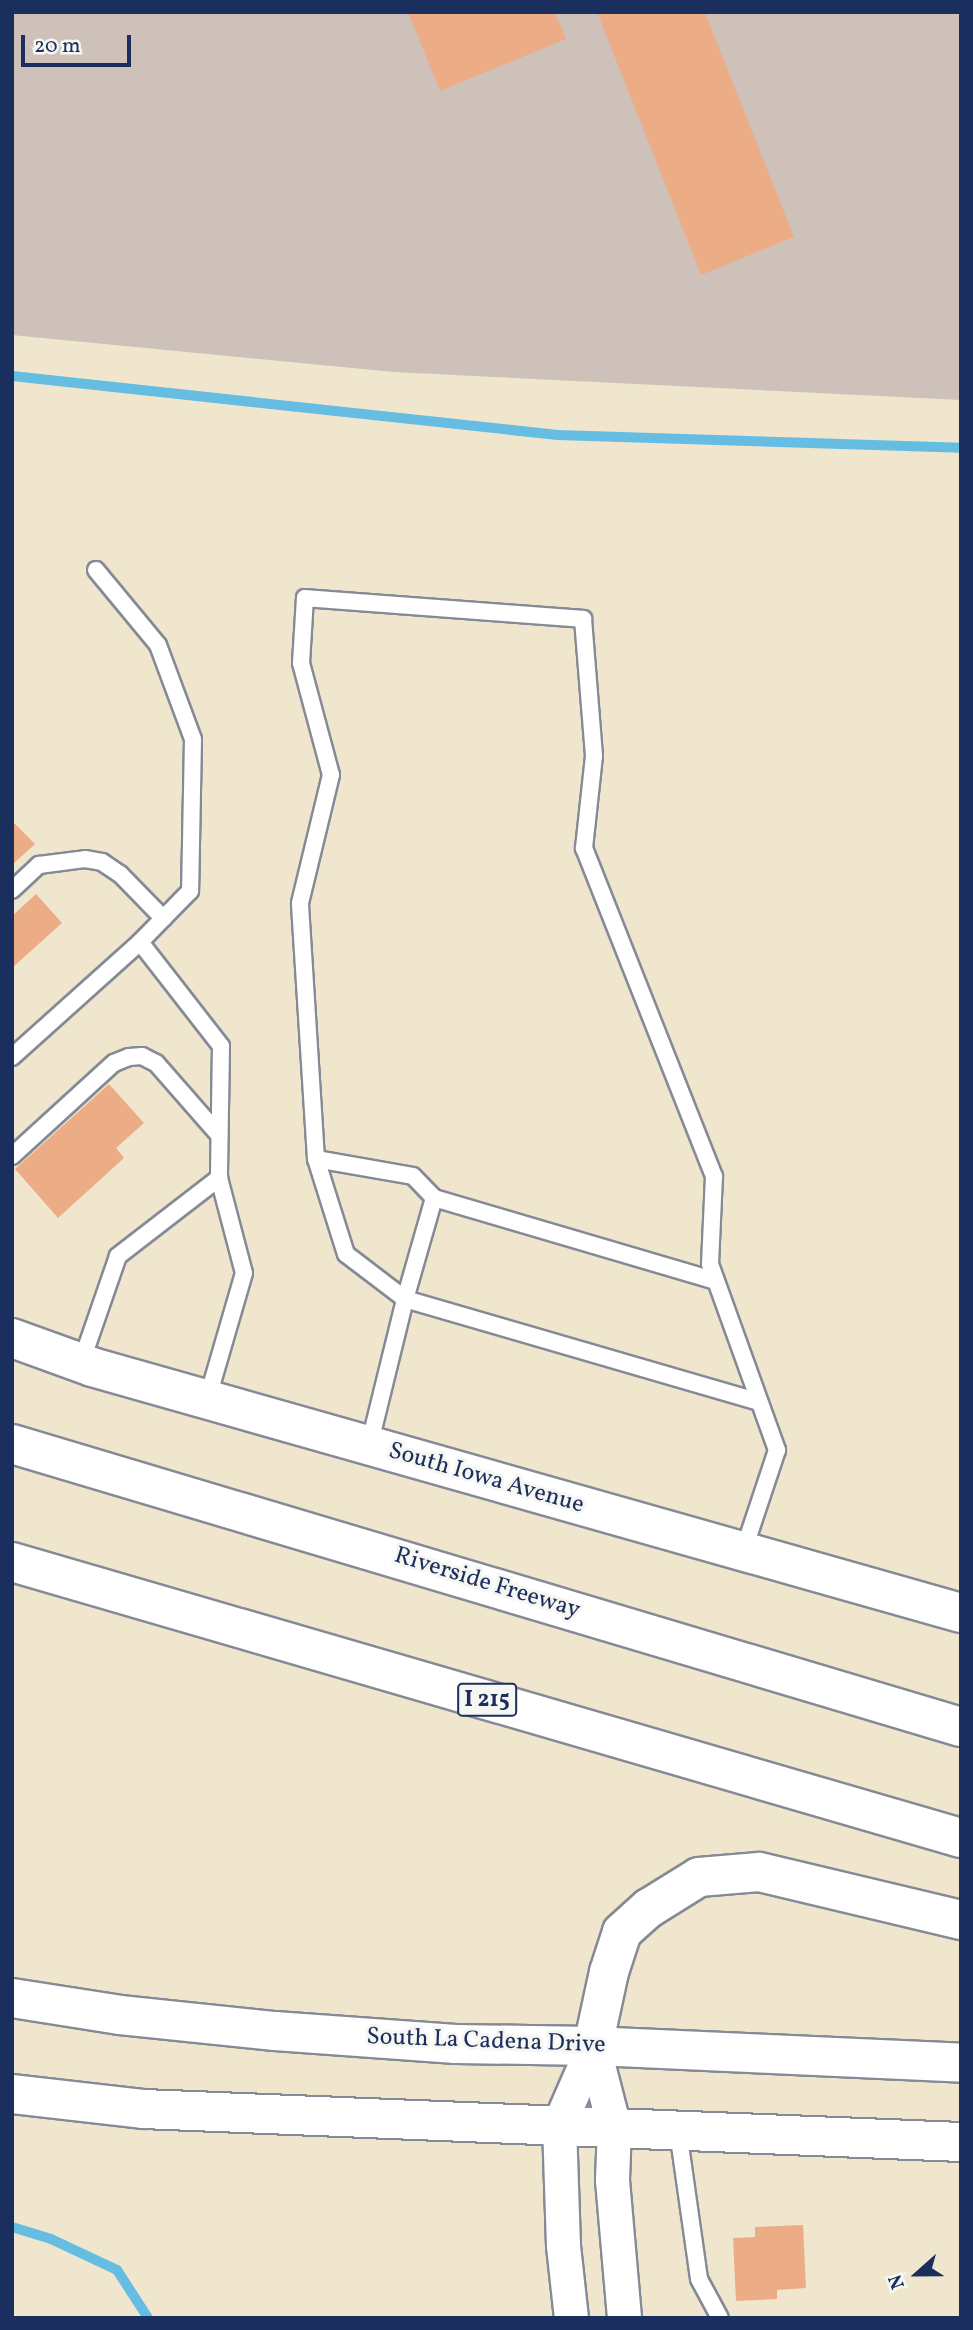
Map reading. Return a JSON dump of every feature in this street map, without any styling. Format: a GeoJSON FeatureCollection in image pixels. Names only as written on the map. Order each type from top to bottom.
{"type":"FeatureCollection","features":[{"type":"Feature","properties":{"kind":"main road","name":"South Iowa Avenue"},"geometry":{"type":"LineString","coordinates":[[12,1338],[81,1363],[207,1400],[961,1614]]}},
{"type":"Feature","properties":{"kind":"main road","name":"Riverside Freeway"},"geometry":{"type":"LineString","coordinates":[[12,1444],[961,1727]]}},
{"type":"Feature","properties":{"kind":"main road","name":"I 215"},"geometry":{"type":"LineString","coordinates":[[12,1562],[961,1838]]}},
{"type":"Feature","properties":{"kind":"main road"},"geometry":{"type":"LineString","coordinates":[[593,2046],[609,1972],[622,1932],[649,1908],[699,1877],[759,1872],[961,1920]]}},
{"type":"Feature","properties":{"kind":"main road","name":"South La Cadena Drive"},"geometry":{"type":"LineString","coordinates":[[12,1998],[120,2015],[275,2031],[456,2044],[593,2046],[961,2063]]}},
{"type":"Feature","properties":{"kind":"main road"},"geometry":{"type":"LineString","coordinates":[[12,2094],[143,2109],[961,2142]]}},
{"type":"Feature","properties":{"kind":"street"},"geometry":{"type":"LineString","coordinates":[[571,2318],[563,2245],[559,2124],[593,2046]]}},
{"type":"Feature","properties":{"kind":"street"},"geometry":{"type":"LineString","coordinates":[[593,2046],[614,2127],[612,2180],[624,2318]]}},
{"type":"Feature","properties":{"kind":"lane"},"geometry":{"type":"LineString","coordinates":[[12,1057],[140,942],[190,891],[193,739],[158,645],[96,570]]}},
{"type":"Feature","properties":{"kind":"lane"},"geometry":{"type":"LineString","coordinates":[[743,1552],[777,1450],[710,1264],[713,1176],[583,848],[594,756],[583,619],[305,598],[301,663],[331,775],[300,903],[316,1159],[346,1254],[405,1299],[759,1402]]}},
{"type":"Feature","properties":{"kind":"lane"},"geometry":{"type":"LineString","coordinates":[[12,890],[39,865],[85,859],[102,862],[120,874],[163,918]]}},
{"type":"Feature","properties":{"kind":"lane"},"geometry":{"type":"LineString","coordinates":[[140,942],[221,1046],[219,1178],[244,1273],[207,1400]]}},
{"type":"Feature","properties":{"kind":"lane"},"geometry":{"type":"LineString","coordinates":[[12,1156],[114,1063],[129,1057],[142,1056],[156,1063],[219,1135]]}},
{"type":"Feature","properties":{"kind":"lane"},"geometry":{"type":"LineString","coordinates":[[316,1159],[413,1176],[434,1198],[716,1281]]}},
{"type":"Feature","properties":{"kind":"lane"},"geometry":{"type":"LineString","coordinates":[[81,1363],[118,1256],[219,1178]]}},
{"type":"Feature","properties":{"kind":"lane"},"geometry":{"type":"LineString","coordinates":[[369,1446],[405,1299],[434,1198]]}},
{"type":"Feature","properties":{"kind":"lane"},"geometry":{"type":"LineString","coordinates":[[678,2131],[699,2279],[720,2318]]}},
{"type":"Feature","properties":{"kind":"shaded area"},"geometry":{"type":"Polygon","coordinates":[[[12,12],[961,12],[961,400],[394,372],[12,335],[12,12]]]}},
{"type":"Feature","properties":{"kind":"building"},"geometry":{"type":"Polygon","coordinates":[[[408,12],[555,12],[566,39],[440,91],[408,12]]]}},
{"type":"Feature","properties":{"kind":"building"},"geometry":{"type":"Polygon","coordinates":[[[597,12],[705,12],[794,237],[701,275],[597,12]]]}},
{"type":"Feature","properties":{"kind":"building"},"geometry":{"type":"Polygon","coordinates":[[[12,821],[35,844],[12,865],[12,821]]]}},
{"type":"Feature","properties":{"kind":"building"},"geometry":{"type":"Polygon","coordinates":[[[36,894],[62,923],[12,968],[12,916],[36,894]]]}},
{"type":"Feature","properties":{"kind":"building"},"geometry":{"type":"Polygon","coordinates":[[[109,1084],[144,1123],[116,1148],[124,1158],[58,1218],[15,1169],[109,1084]]]}},
{"type":"Feature","properties":{"kind":"building"},"geometry":{"type":"Polygon","coordinates":[[[803,2225],[806,2288],[777,2290],[777,2299],[736,2301],[733,2238],[755,2237],[755,2227],[803,2225]]]}},
{"type":"Feature","properties":{"kind":"waterway"},"geometry":{"type":"LineString","coordinates":[[12,376],[558,435],[961,448]]}},
{"type":"Feature","properties":{"kind":"waterway"},"geometry":{"type":"LineString","coordinates":[[12,2227],[51,2239],[117,2270],[148,2318]]}}]}
